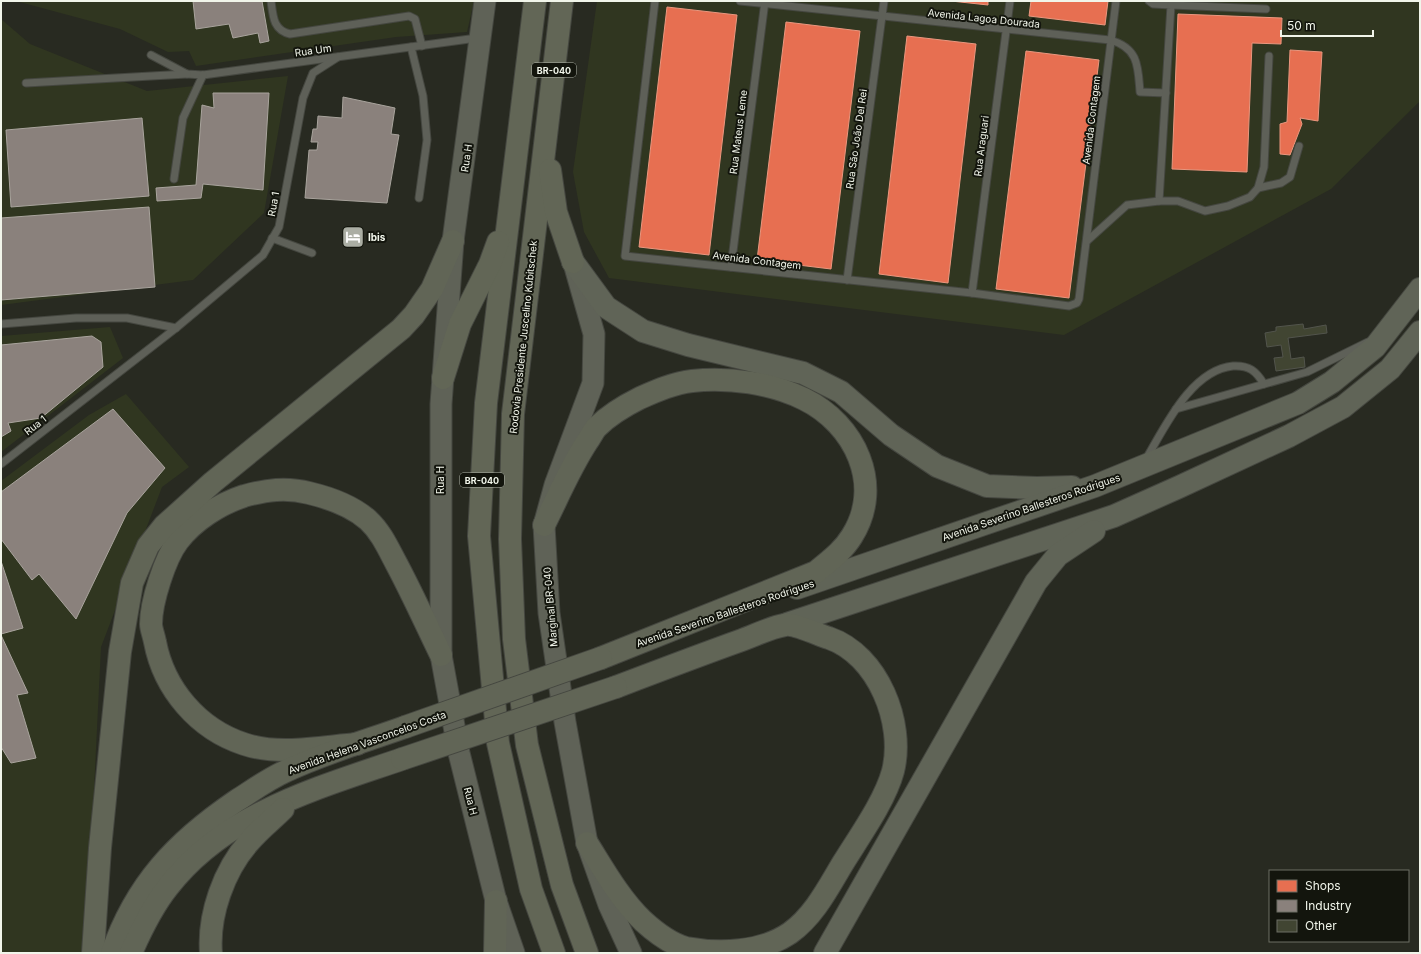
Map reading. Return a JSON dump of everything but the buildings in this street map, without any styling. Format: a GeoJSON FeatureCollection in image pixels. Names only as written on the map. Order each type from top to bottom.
{"type":"FeatureCollection","features":[{"type":"Feature","properties":{"kind":"highway","name":"BR-040"},"geometry":{"type":"LineString","coordinates":[[535,1],[486,403],[480,536],[498,743],[531,889],[554,953]]}},
{"type":"Feature","properties":{"kind":"highway","name":"Rodovia Presidente Juscelino Kubitschek"},"geometry":{"type":"LineString","coordinates":[[562,1],[513,414],[510,539],[514,639],[527,745],[562,885],[587,953]]}},
{"type":"Feature","properties":{"kind":"highway"},"geometry":{"type":"LineString","coordinates":[[546,139],[556,212],[573,262]]}},
{"type":"Feature","properties":{"kind":"highway"},"geometry":{"type":"LineString","coordinates":[[443,378],[460,324],[490,264],[510,209]]}},
{"type":"Feature","properties":{"kind":"highway"},"geometry":{"type":"LineString","coordinates":[[93,953],[101,841],[120,652],[132,583],[148,546],[164,526],[213,482],[401,329],[414,315],[432,289],[453,241]]}},
{"type":"Feature","properties":{"kind":"highway"},"geometry":{"type":"LineString","coordinates":[[544,525],[578,456],[597,427],[628,404],[657,390],[690,381],[722,379],[779,390],[805,400],[826,414],[847,433],[858,452],[865,475],[865,493],[862,512],[852,535],[836,556],[816,572],[671,631]]}},
{"type":"Feature","properties":{"kind":"highway"},"geometry":{"type":"LineString","coordinates":[[357,744],[277,750],[244,744],[210,728],[192,714],[170,684],[158,660],[151,624],[155,597],[164,569],[178,541],[204,517],[227,502],[264,490],[284,489],[305,492],[328,498],[353,508],[369,520],[381,535],[409,586],[441,655]]}},
{"type":"Feature","properties":{"kind":"highway"},"geometry":{"type":"LineString","coordinates":[[131,953],[146,919],[168,886],[199,854],[227,832],[256,815],[297,796],[616,687],[787,624],[834,640],[850,649],[866,663],[880,684],[893,721],[895,750],[892,771],[869,820],[820,902],[806,919],[791,932],[770,944],[752,950],[733,952],[715,952],[684,948],[663,936],[644,922],[618,892],[587,843]]}},
{"type":"Feature","properties":{"kind":"highway","name":"Avenida Severino Ballesteros Rodrigues"},"geometry":{"type":"LineString","coordinates":[[601,658],[671,631]]}},
{"type":"Feature","properties":{"kind":"highway","name":"Avenida Helena Vasconcelos Costa"},"geometry":{"type":"LineString","coordinates":[[112,953],[120,928],[136,897],[163,862],[209,820],[285,771],[601,658]]}},
{"type":"Feature","properties":{"kind":"highway"},"geometry":{"type":"LineString","coordinates":[[211,953],[213,921],[220,895],[231,866],[249,842],[297,796]]}},
{"type":"Feature","properties":{"kind":"highway"},"geometry":{"type":"LineString","coordinates":[[495,953],[496,901]]}},
{"type":"Feature","properties":{"kind":"main road","name":"Rua H"},"geometry":{"type":"LineString","coordinates":[[486,1],[453,241],[440,404],[441,655],[459,753],[496,901],[514,953]]}},
{"type":"Feature","properties":{"kind":"main road"},"geometry":{"type":"LineString","coordinates":[[573,262],[606,307],[643,331],[688,345],[803,373],[841,392],[891,435],[937,466],[987,486],[1037,488],[1095,486]]}},
{"type":"Feature","properties":{"kind":"main road","name":"Marginal BR-040"},"geometry":{"type":"LineString","coordinates":[[573,262],[594,334],[593,383],[555,485],[544,525],[549,613],[565,722],[587,843],[609,906],[631,953]]}},
{"type":"Feature","properties":{"kind":"main road","name":"Avenida Severino Ballesteros Rodrigues"},"geometry":{"type":"LineString","coordinates":[[671,631],[1095,486],[1298,403],[1332,382],[1375,347],[1420,289]]}},
{"type":"Feature","properties":{"kind":"main road"},"geometry":{"type":"LineString","coordinates":[[787,624],[1114,516],[1289,436],[1343,407],[1390,369],[1420,332]]}},
{"type":"Feature","properties":{"kind":"main road"},"geometry":{"type":"LineString","coordinates":[[825,953],[1036,582],[1058,555],[1114,516]]}},
{"type":"Feature","properties":{"kind":"lane"},"geometry":{"type":"LineString","coordinates":[[271,1],[273,20],[283,32],[290,34],[409,16],[415,19],[422,46]]}},
{"type":"Feature","properties":{"kind":"lane","name":"Avenida Contagem"},"geometry":{"type":"LineString","coordinates":[[655,1],[625,256],[972,293],[1074,306],[1079,299],[1087,241],[1110,40],[1116,1]]}},
{"type":"Feature","properties":{"kind":"lane","name":"Avenida Lagoa Dourada"},"geometry":{"type":"LineString","coordinates":[[740,1],[765,2],[882,17],[1110,40],[1122,43],[1138,62],[1140,92],[1166,93]]}},
{"type":"Feature","properties":{"kind":"lane","name":"Rua São João Del Rei"},"geometry":{"type":"LineString","coordinates":[[846,280],[884,1]]}},
{"type":"Feature","properties":{"kind":"lane","name":"Rua Araguari"},"geometry":{"type":"LineString","coordinates":[[972,293],[1010,1]]}},
{"type":"Feature","properties":{"kind":"lane"},"geometry":{"type":"LineString","coordinates":[[1149,1],[1153,4],[1266,9]]}},
{"type":"Feature","properties":{"kind":"lane","name":"Rua Mateus Leme"},"geometry":{"type":"LineString","coordinates":[[731,267],[765,2]]}},
{"type":"Feature","properties":{"kind":"lane"},"geometry":{"type":"LineString","coordinates":[[1159,201],[1170,4]]}},
{"type":"Feature","properties":{"kind":"lane","name":"Rua Um"},"geometry":{"type":"LineString","coordinates":[[151,55],[187,74],[203,75],[481,38]]}},
{"type":"Feature","properties":{"kind":"lane"},"geometry":{"type":"LineString","coordinates":[[411,47],[423,96],[427,140],[419,198]]}},
{"type":"Feature","properties":{"kind":"lane"},"geometry":{"type":"LineString","coordinates":[[1087,241],[1127,205],[1159,201],[1178,201],[1205,211],[1228,206],[1250,197],[1258,188],[1264,167],[1269,56]]}},
{"type":"Feature","properties":{"kind":"lane","name":"Rua 1"},"geometry":{"type":"LineString","coordinates":[[1,464],[176,328],[263,254],[279,226],[303,98],[313,73],[338,57]]}},
{"type":"Feature","properties":{"kind":"lane"},"geometry":{"type":"LineString","coordinates":[[26,83],[187,74]]}},
{"type":"Feature","properties":{"kind":"lane"},"geometry":{"type":"LineString","coordinates":[[174,179],[183,118],[203,75]]}},
{"type":"Feature","properties":{"kind":"lane"},"geometry":{"type":"LineString","coordinates":[[1258,188],[1281,183],[1290,177],[1299,146]]}},
{"type":"Feature","properties":{"kind":"lane"},"geometry":{"type":"LineString","coordinates":[[272,238],[312,253]]}},
{"type":"Feature","properties":{"kind":"lane"},"geometry":{"type":"LineString","coordinates":[[1,324],[76,318],[127,318],[176,328]]}},
{"type":"Feature","properties":{"kind":"lane"},"geometry":{"type":"LineString","coordinates":[[1176,409],[1307,372],[1387,332]]}},
{"type":"Feature","properties":{"kind":"lane"},"geometry":{"type":"LineString","coordinates":[[1141,468],[1176,409],[1211,372],[1223,368],[1249,367],[1258,373],[1264,384]]}},
{"type":"Feature","properties":{"kind":"shaded area"},"geometry":{"type":"Polygon","coordinates":[[[16,1],[474,1],[467,32],[396,37],[196,66],[189,51],[168,52],[120,29],[16,1]]]}},
{"type":"Feature","properties":{"kind":"shaded area"},"geometry":{"type":"Polygon","coordinates":[[[597,1],[1420,1],[1420,101],[1331,189],[1064,335],[609,278],[584,232],[573,172],[597,1]]]}},
{"type":"Feature","properties":{"kind":"shaded area"},"geometry":{"type":"Polygon","coordinates":[[[1,19],[30,44],[147,91],[288,76],[264,213],[193,280],[1,305],[1,19]]]}},
{"type":"Feature","properties":{"kind":"shaded area"},"geometry":{"type":"Polygon","coordinates":[[[110,327],[123,358],[1,452],[1,336],[110,327]]]}},
{"type":"Feature","properties":{"kind":"shaded area"},"geometry":{"type":"Polygon","coordinates":[[[126,394],[189,467],[162,487],[101,647],[86,953],[1,953],[1,481],[89,415],[126,394]]]}},
{"type":"Feature","properties":{"kind":"place","name":"Ibis"},"geometry":{"type":"Point","coordinates":[353,237]}}]}
